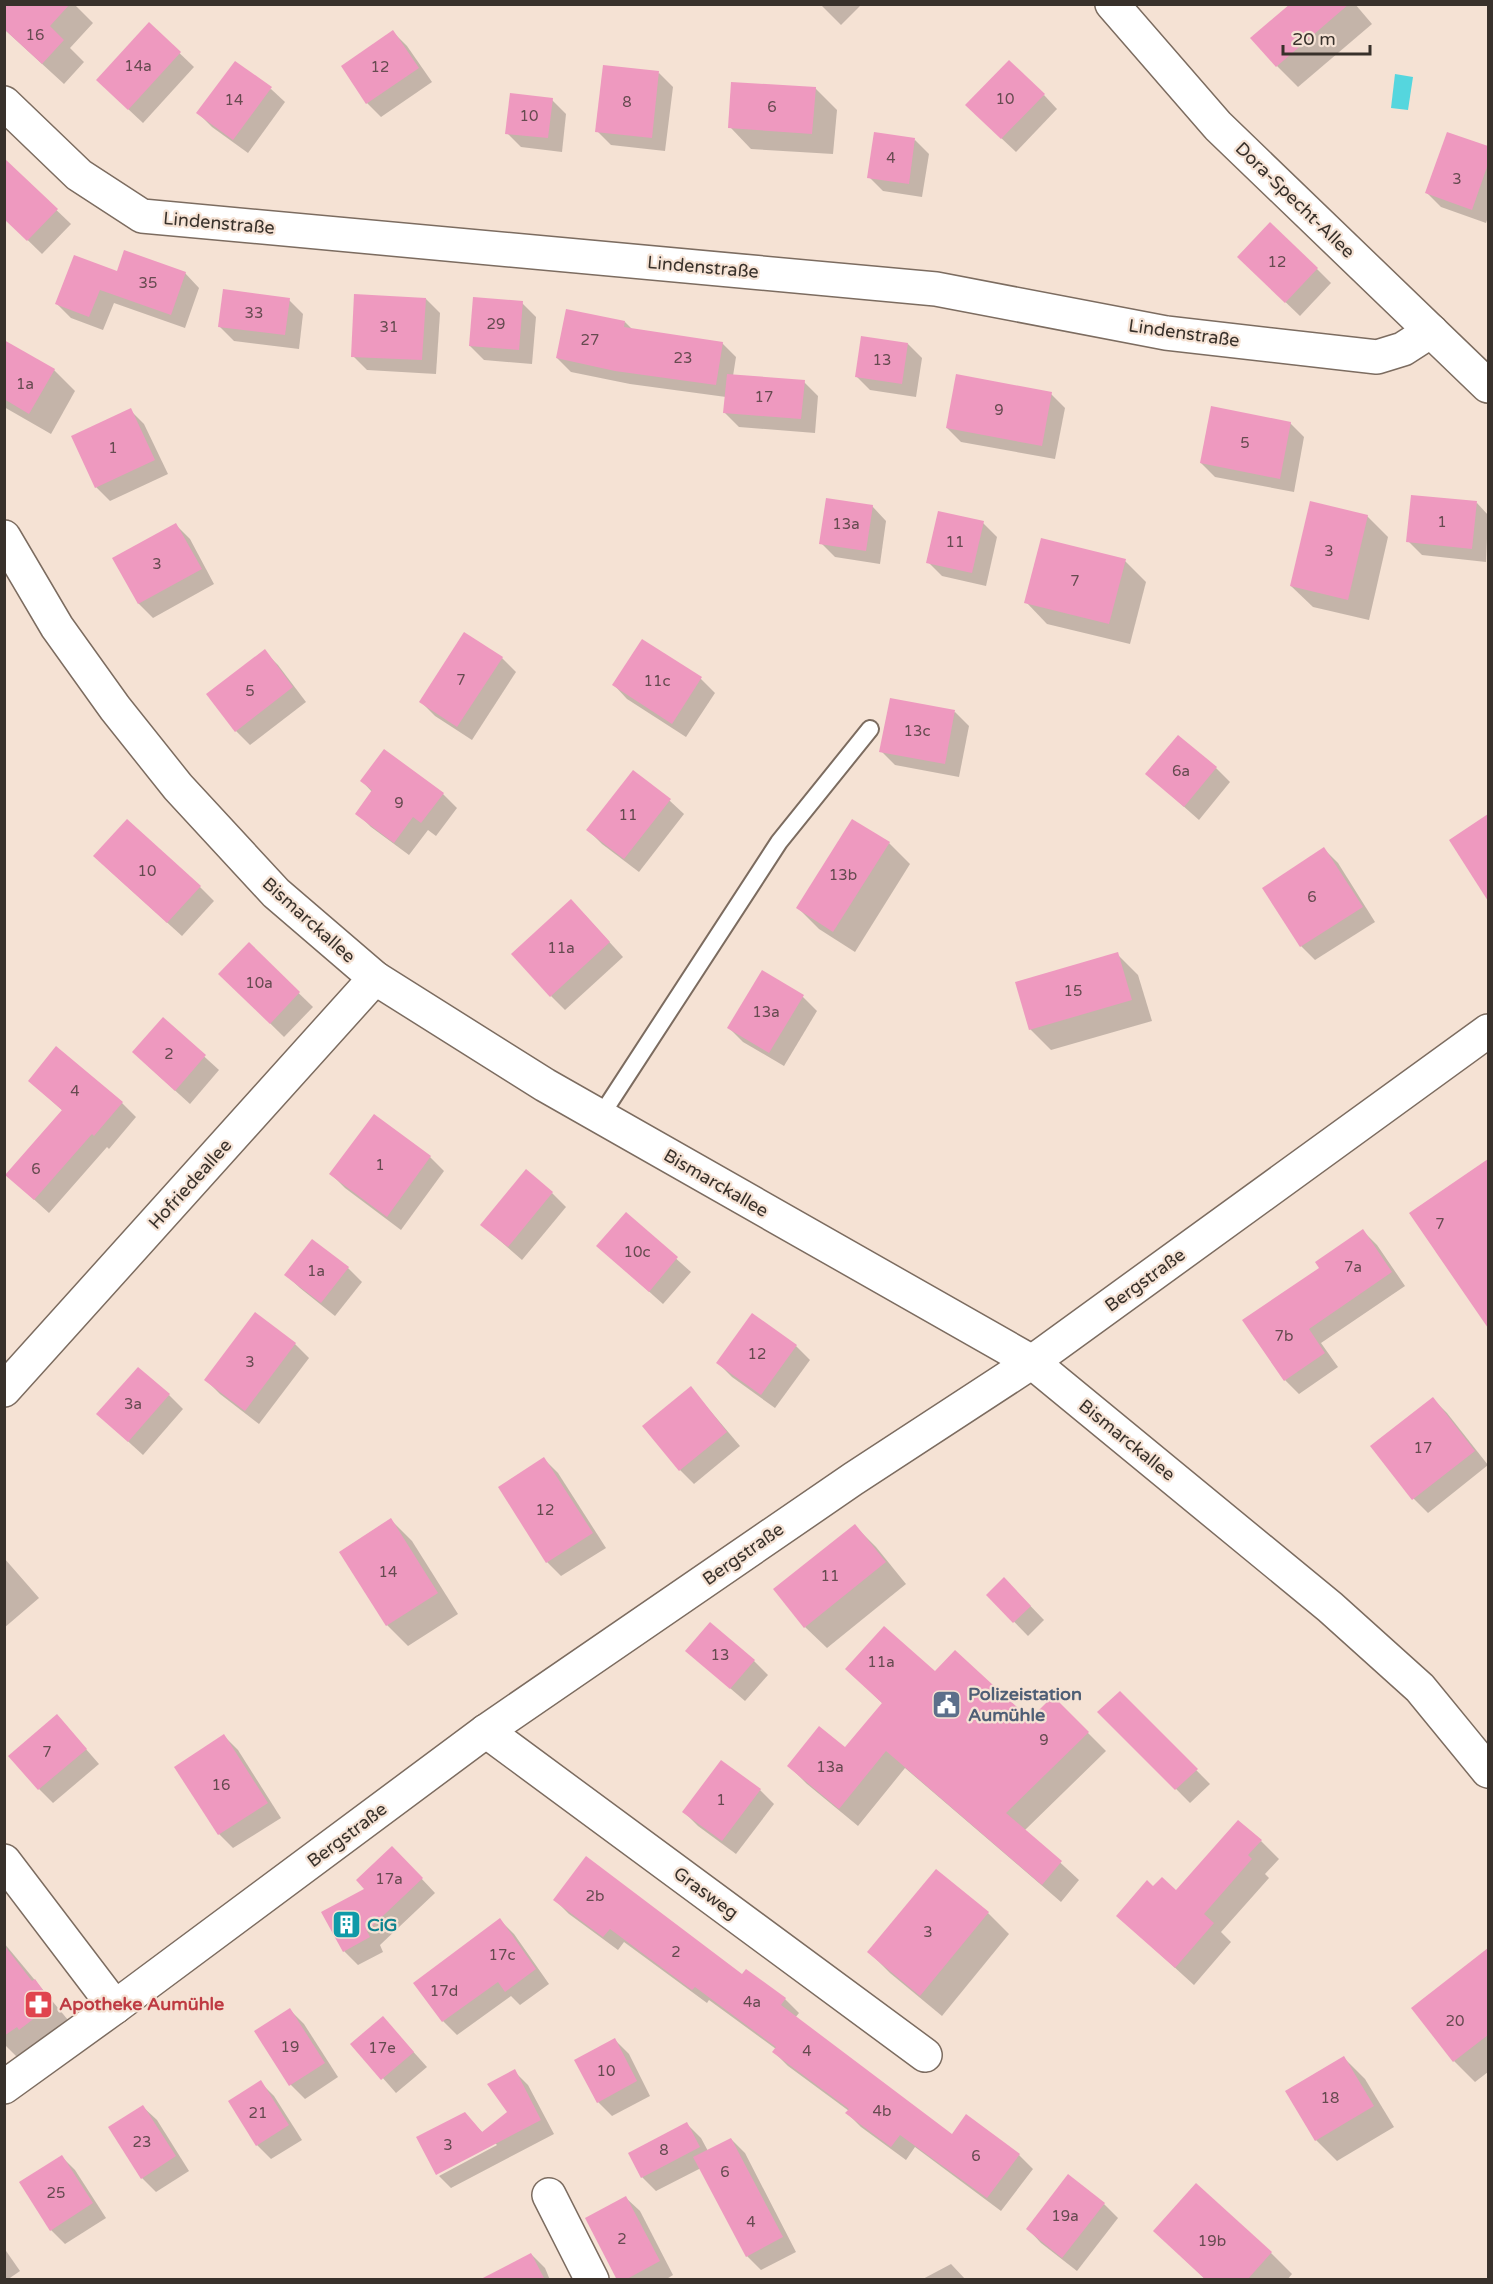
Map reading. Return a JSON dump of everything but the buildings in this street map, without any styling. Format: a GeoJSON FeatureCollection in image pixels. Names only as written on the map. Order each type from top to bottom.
{"type":"FeatureCollection","features":[{"type":"Feature","properties":{"kind":"street","name":"Dora-Specht-Allee"},"geometry":{"type":"LineString","coordinates":[[1112,4],[1218,126],[1488,386]]}},
{"type":"Feature","properties":{"kind":"street","name":"Lindenstraße"},"geometry":{"type":"LineString","coordinates":[[4,103],[79,176],[142,216],[936,289],[1166,333],[1377,357],[1403,349],[1431,331]]}},
{"type":"Feature","properties":{"kind":"street","name":"Bismarckallee"},"geometry":{"type":"LineString","coordinates":[[4,537],[57,627],[115,708],[178,787],[276,893],[375,978],[545,1085],[1032,1362],[1330,1607],[1420,1688],[1488,1771]]}},
{"type":"Feature","properties":{"kind":"street","name":"Hofriedeallee"},"geometry":{"type":"LineString","coordinates":[[4,1390],[375,978]]}},
{"type":"Feature","properties":{"kind":"street","name":"Bergstraße"},"geometry":{"type":"LineString","coordinates":[[4,2086],[486,1731],[852,1479],[1032,1362],[1488,1030]]}},
{"type":"Feature","properties":{"kind":"street","name":"Grasweg"},"geometry":{"type":"LineString","coordinates":[[486,1731],[925,2055]]}},
{"type":"Feature","properties":{"kind":"street"},"geometry":{"type":"LineString","coordinates":[[4,1861],[114,2007]]}},
{"type":"Feature","properties":{"kind":"street"},"geometry":{"type":"LineString","coordinates":[[549,2195],[592,2280]]}},
{"type":"Feature","properties":{"kind":"lane"},"geometry":{"type":"LineString","coordinates":[[600,1117],[779,842],[870,729]]}},
{"type":"Feature","properties":{"kind":"water"},"geometry":{"type":"Polygon","coordinates":[[[1395,74],[1413,77],[1408,110],[1391,108],[1395,74]]]}},
{"type":"Feature","properties":{"kind":"place","name":"Polizeistation Aumühle"},"geometry":{"type":"Point","coordinates":[947,1704]}},
{"type":"Feature","properties":{"kind":"place","name":"CiG"},"geometry":{"type":"Point","coordinates":[346,1925]}},
{"type":"Feature","properties":{"kind":"place","name":"Apotheke Aumühle"},"geometry":{"type":"Point","coordinates":[38,2004]}}]}
